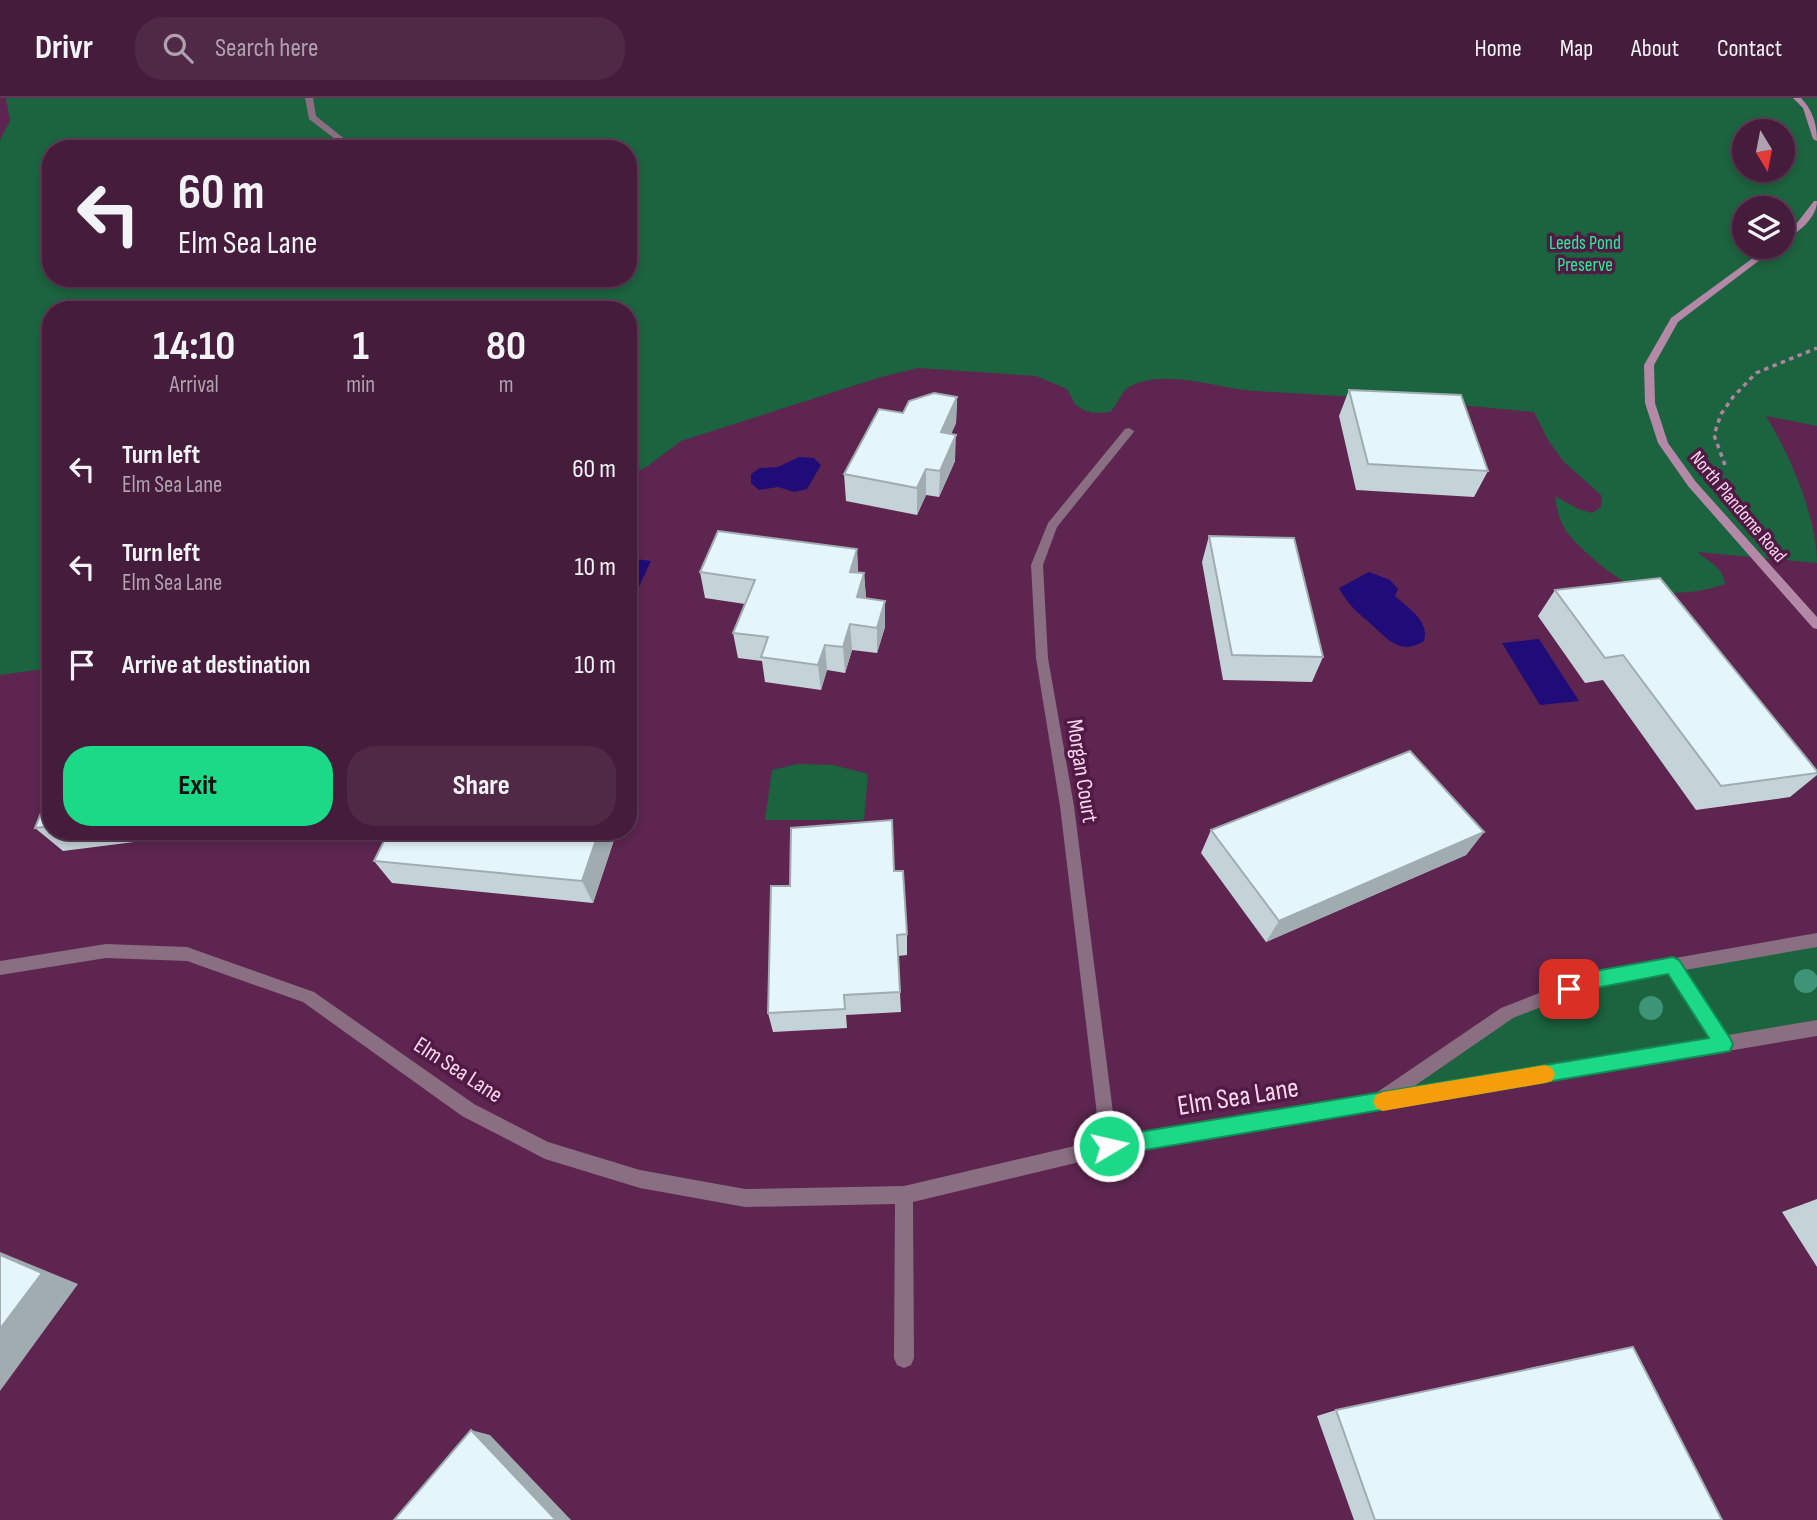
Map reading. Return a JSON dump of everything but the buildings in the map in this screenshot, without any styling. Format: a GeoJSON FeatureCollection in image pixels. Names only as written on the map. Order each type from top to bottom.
{"type":"FeatureCollection","features":[{"type":"Feature","properties":{"kind":"main road"},"geometry":{"type":"LineString","coordinates":[[1797,98],[1806,107],[1817,139]]}},
{"type":"Feature","properties":{"kind":"main road"},"geometry":{"type":"LineString","coordinates":[[1795,229],[1817,203]]}},
{"type":"Feature","properties":{"kind":"main road","name":"North Plandome Road"},"geometry":{"type":"LineString","coordinates":[[1757,259],[1674,320],[1649,365],[1650,403],[1663,443],[1692,484],[1817,625]]}},
{"type":"Feature","properties":{"kind":"street"},"geometry":{"type":"LineString","coordinates":[[309,98],[312,117],[341,140]]}},
{"type":"Feature","properties":{"kind":"street","name":"Morgan Court"},"geometry":{"type":"LineString","coordinates":[[1109,1146],[1067,806],[1042,658],[1037,565],[1052,526],[1129,431]]}},
{"type":"Feature","properties":{"kind":"street","name":"Elm Sea Lane"},"geometry":{"type":"LineString","coordinates":[[1377,1103],[1507,1013],[1590,981],[1817,940]]}},
{"type":"Feature","properties":{"kind":"street","name":"Elm Sea Lane"},"geometry":{"type":"LineString","coordinates":[[0,968],[106,951],[187,954],[308,997],[468,1110],[545,1150],[640,1179],[745,1198],[904,1195],[1109,1146],[1817,1028]]}},
{"type":"Feature","properties":{"kind":"street"},"geometry":{"type":"LineString","coordinates":[[1673,965],[1724,1044]]}},
{"type":"Feature","properties":{"kind":"street"},"geometry":{"type":"LineString","coordinates":[[904,1195],[904,1358]]}},
{"type":"Feature","properties":{"kind":"path"},"geometry":{"type":"LineString","coordinates":[[1731,473],[1723,462],[1714,435],[1721,414],[1756,373],[1817,348]]}},
{"type":"Feature","properties":{"kind":"green space","name":"Leeds Pond Preserve"},"geometry":{"type":"Polygon","coordinates":[[[6,98],[1817,98],[1817,426],[1766,416],[1784,449],[1807,507],[1816,545],[1817,563],[1697,552],[1718,569],[1725,584],[1704,590],[1672,593],[1631,586],[1592,558],[1564,527],[1555,496],[1578,509],[1592,513],[1601,507],[1602,496],[1564,462],[1548,440],[1534,412],[1241,390],[1194,381],[1162,379],[1133,385],[1125,390],[1110,412],[1094,413],[1075,404],[1067,389],[1036,376],[918,368],[881,377],[681,441],[637,472],[637,301],[42,301],[42,669],[0,675],[0,140],[10,121],[6,98]]]}},
{"type":"Feature","properties":{"kind":"green space"},"geometry":{"type":"Polygon","coordinates":[[[797,764],[833,765],[868,774],[864,820],[765,820],[772,770],[797,764]]]}},
{"type":"Feature","properties":{"kind":"green space"},"geometry":{"type":"Polygon","coordinates":[[[1817,940],[1817,1028],[1377,1103],[1507,1013],[1590,980],[1817,940]]]}},
{"type":"Feature","properties":{"kind":"shaded area"},"geometry":{"type":"Polygon","coordinates":[[[799,457],[814,458],[821,465],[807,489],[794,492],[778,487],[759,490],[751,483],[751,474],[760,468],[778,467],[799,457]]]}},
{"type":"Feature","properties":{"kind":"shaded area"},"geometry":{"type":"Polygon","coordinates":[[[637,559],[651,561],[637,591],[637,559]]]}},
{"type":"Feature","properties":{"kind":"shaded area"},"geometry":{"type":"Polygon","coordinates":[[[1369,572],[1390,580],[1398,589],[1395,596],[1411,610],[1424,627],[1424,641],[1408,647],[1395,644],[1349,604],[1339,588],[1369,572]]]}},
{"type":"Feature","properties":{"kind":"shaded area"},"geometry":{"type":"Polygon","coordinates":[[[1539,639],[1579,701],[1540,705],[1502,643],[1539,639]]]}},
{"type":"Feature","properties":{"kind":"slow traffic"},"geometry":{"type":"LineString","coordinates":[[1383,1102],[1545,1074]]}},
{"type":"Feature","properties":{"kind":"route"},"geometry":{"type":"LineString","coordinates":[[1109,1146],[1724,1044],[1673,965],[1590,981],[1569,989]]}}]}
